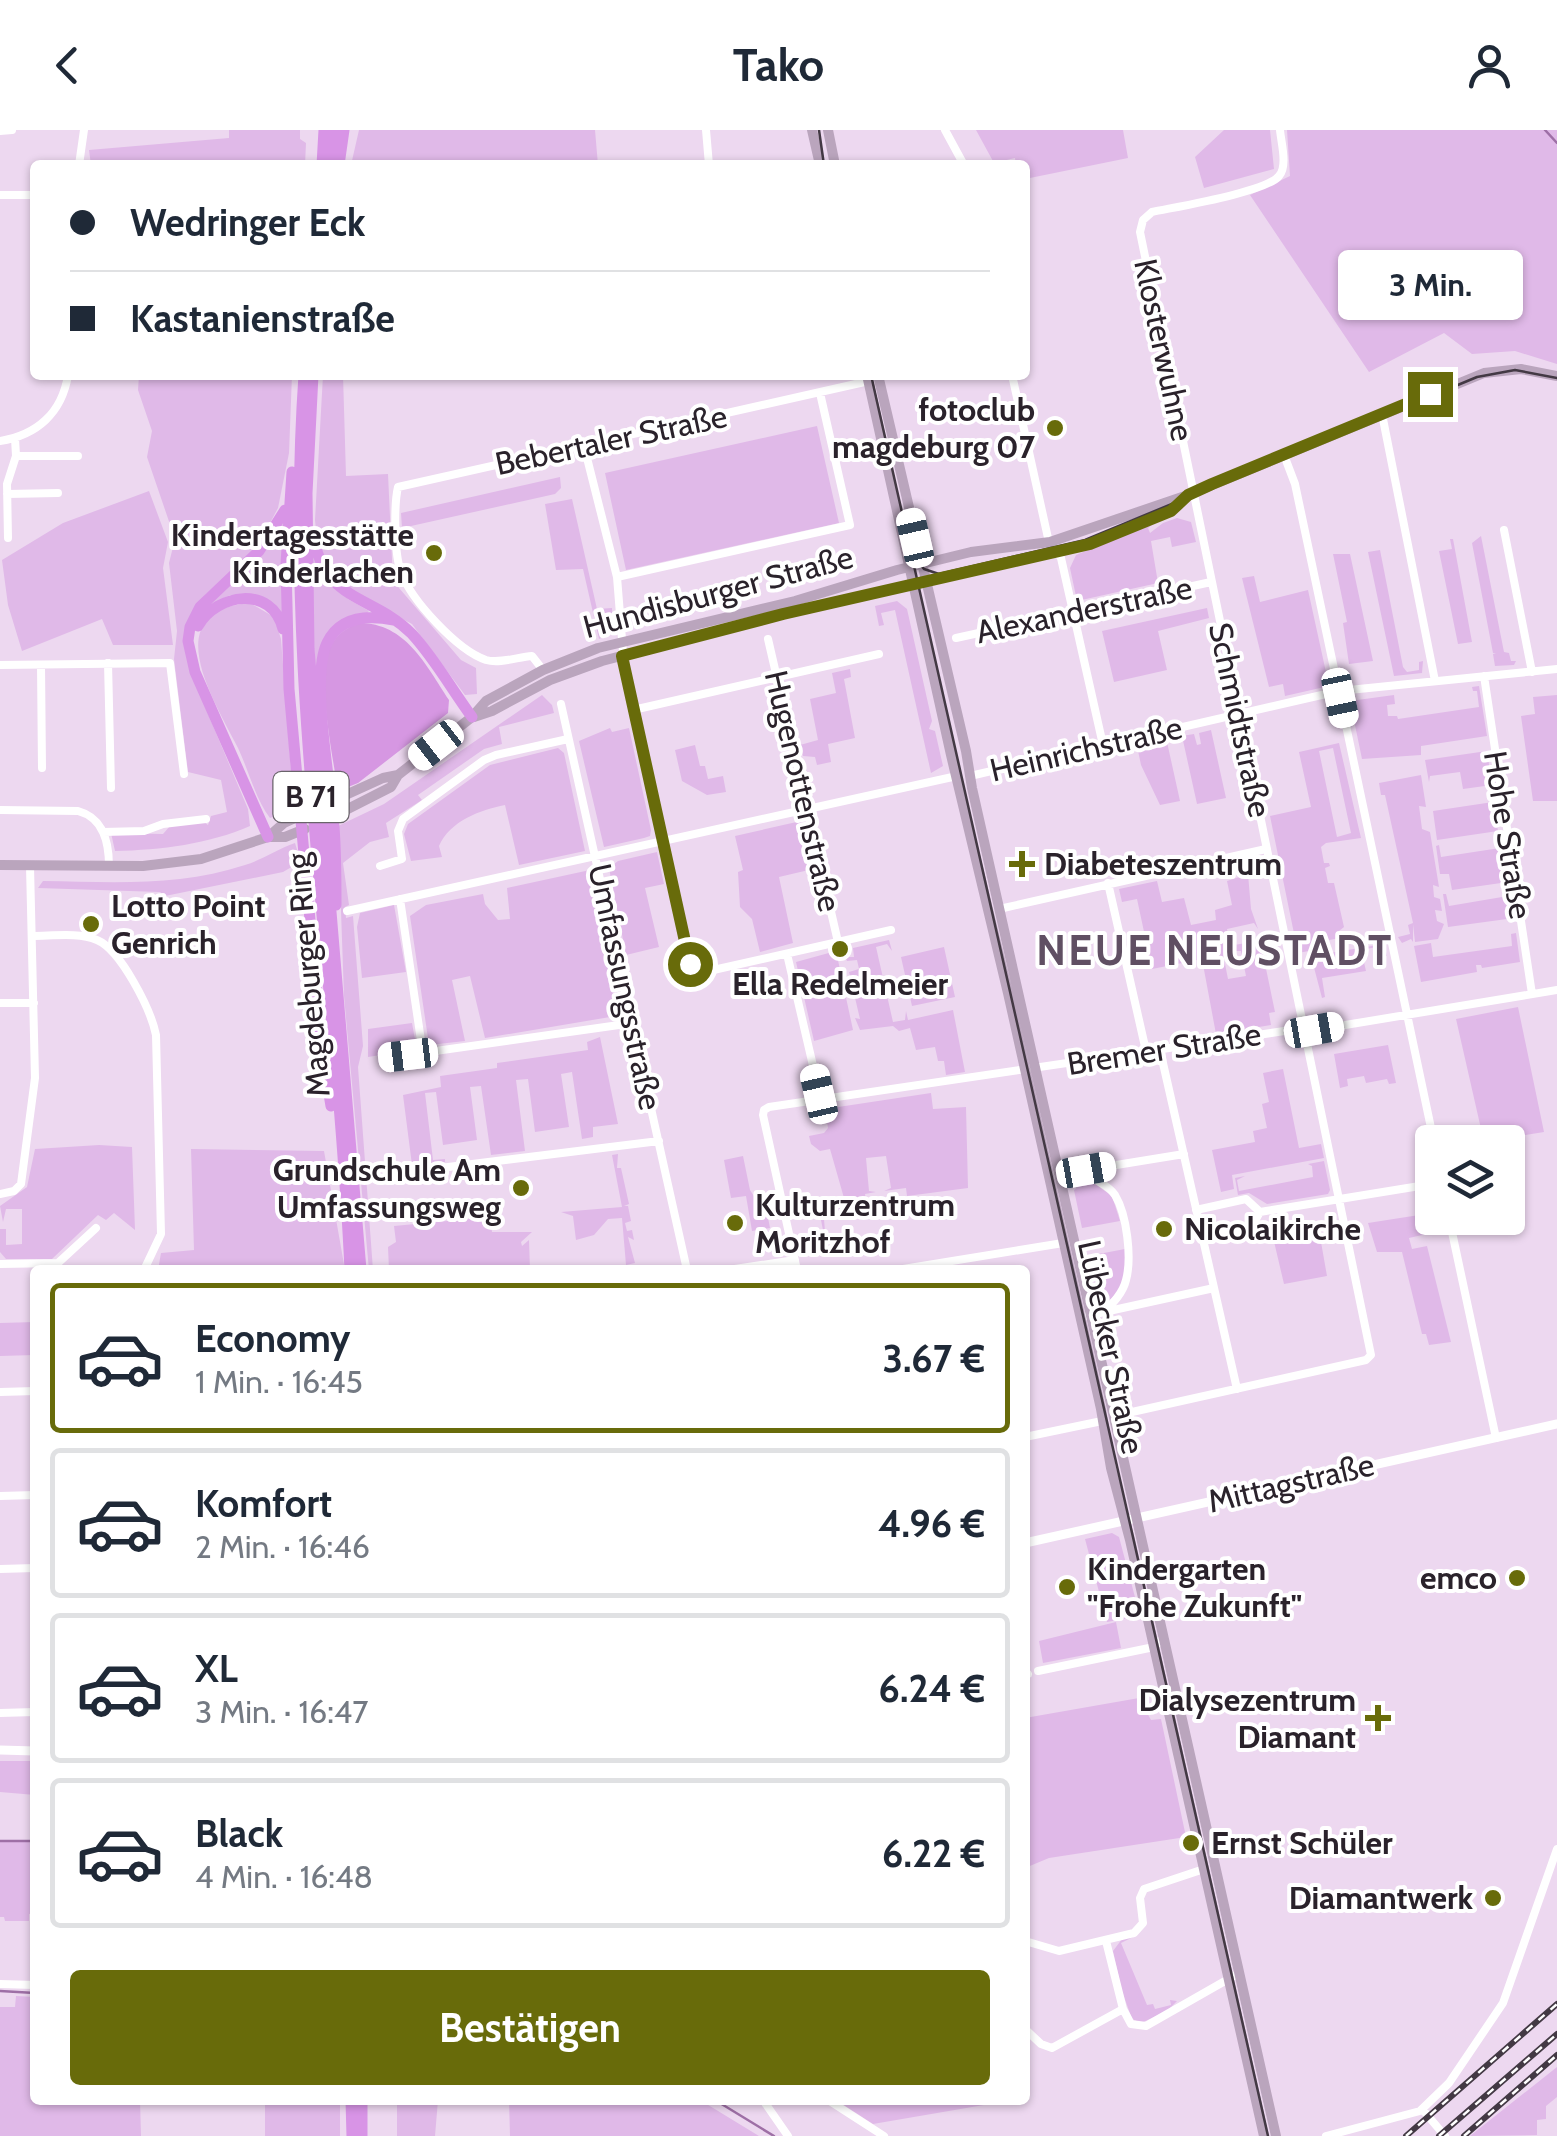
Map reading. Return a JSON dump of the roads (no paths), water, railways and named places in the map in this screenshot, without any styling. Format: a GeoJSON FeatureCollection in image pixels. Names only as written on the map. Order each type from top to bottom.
{"type":"FeatureCollection","features":[{"type":"Feature","properties":{"kind":"highway"},"geometry":{"type":"LineString","coordinates":[[324,130],[326,160]]}},
{"type":"Feature","properties":{"kind":"highway"},"geometry":{"type":"LineString","coordinates":[[328,160],[342,133]]}},
{"type":"Feature","properties":{"kind":"highway"},"geometry":{"type":"LineString","coordinates":[[339,160],[342,133]]}},
{"type":"Feature","properties":{"kind":"highway","name":"Magdeburger Ring"},"geometry":{"type":"LineString","coordinates":[[304,380],[298,525],[300,648],[350,1265]]}},
{"type":"Feature","properties":{"kind":"highway","name":"Magdeburger Ring"},"geometry":{"type":"LineString","coordinates":[[314,380],[307,494],[309,649],[361,1265]]}},
{"type":"Feature","properties":{"kind":"highway"},"geometry":{"type":"LineString","coordinates":[[300,434],[288,502],[288,654],[322,1052],[336,1152],[342,1158]]}},
{"type":"Feature","properties":{"kind":"highway"},"geometry":{"type":"LineString","coordinates":[[307,494],[316,548],[326,571],[353,598],[394,620],[420,644],[472,717]]}},
{"type":"Feature","properties":{"kind":"highway"},"geometry":{"type":"LineString","coordinates":[[268,837],[199,679],[188,641],[196,614],[220,586],[260,551],[288,502]]}},
{"type":"Feature","properties":{"kind":"highway"},"geometry":{"type":"LineString","coordinates":[[199,679],[196,629],[211,608],[229,600],[252,599],[274,611],[282,623],[288,654]]}},
{"type":"Feature","properties":{"kind":"highway"},"geometry":{"type":"LineString","coordinates":[[331,920],[336,912],[336,866],[322,691],[323,656],[330,638],[349,621],[366,617],[394,620]]}},
{"type":"Feature","properties":{"kind":"highway"},"geometry":{"type":"LineString","coordinates":[[351,2105],[352,2136]]}},
{"type":"Feature","properties":{"kind":"highway"},"geometry":{"type":"LineString","coordinates":[[362,2105],[362,2136]]}},
{"type":"Feature","properties":{"kind":"main road"},"geometry":{"type":"LineString","coordinates":[[812,130],[819,160]]}},
{"type":"Feature","properties":{"kind":"main road"},"geometry":{"type":"LineString","coordinates":[[828,130],[834,160]]}},
{"type":"Feature","properties":{"kind":"main road"},"geometry":{"type":"LineString","coordinates":[[1191,494],[1484,373],[1521,369],[1557,376]]}},
{"type":"Feature","properties":{"kind":"main road","name":"Lübecker Straße"},"geometry":{"type":"LineString","coordinates":[[872,380],[1030,1069],[1085,1316],[1102,1421],[1204,1869],[1276,2136]]}},
{"type":"Feature","properties":{"kind":"main road","name":"Hundisburger Straße"},"geometry":{"type":"LineString","coordinates":[[268,837],[285,837],[350,810],[391,787],[398,775],[472,717],[486,701],[543,670],[621,641],[795,601],[915,565],[990,548],[1050,542],[1191,494]]}},
{"type":"Feature","properties":{"kind":"main road","name":"Hundisburger Straße"},"geometry":{"type":"LineString","coordinates":[[472,717],[492,712],[562,675],[622,656],[783,614],[1090,544],[1171,511],[1191,494]]}},
{"type":"Feature","properties":{"kind":"main road","name":"Hundisburger Straße"},"geometry":{"type":"LineString","coordinates":[[268,837],[284,823],[383,778],[398,775]]}},
{"type":"Feature","properties":{"kind":"main road","name":"Lübecker Straße"},"geometry":{"type":"LineString","coordinates":[[964,776],[999,909],[1030,1069]]}},
{"type":"Feature","properties":{"kind":"main road"},"geometry":{"type":"LineString","coordinates":[[0,865],[109,866],[191,861],[268,837]]}},
{"type":"Feature","properties":{"kind":"main road","name":"Lübecker Straße"},"geometry":{"type":"LineString","coordinates":[[1053,1175],[1063,1244],[1114,1416],[1138,1517],[1264,2136]]}},
{"type":"Feature","properties":{"kind":"street"},"geometry":{"type":"LineString","coordinates":[[0,130],[12,130]]}},
{"type":"Feature","properties":{"kind":"street"},"geometry":{"type":"LineString","coordinates":[[80,160],[84,130]]}},
{"type":"Feature","properties":{"kind":"street"},"geometry":{"type":"LineString","coordinates":[[706,130],[709,160]]}},
{"type":"Feature","properties":{"kind":"street"},"geometry":{"type":"LineString","coordinates":[[945,130],[961,160]]}},
{"type":"Feature","properties":{"kind":"street","name":"Klosterwuhne"},"geometry":{"type":"LineString","coordinates":[[1191,494],[1141,224],[1152,212],[1251,189],[1276,179],[1282,169],[1280,130]]}},
{"type":"Feature","properties":{"kind":"street"},"geometry":{"type":"LineString","coordinates":[[0,195],[30,195]]}},
{"type":"Feature","properties":{"kind":"street"},"geometry":{"type":"LineString","coordinates":[[0,441],[33,432],[53,413],[67,380]]}},
{"type":"Feature","properties":{"kind":"street","name":"Bebertaler Straße"},"geometry":{"type":"LineString","coordinates":[[543,670],[532,656],[486,660],[425,609],[401,573],[398,487],[820,393],[861,380]]}},
{"type":"Feature","properties":{"kind":"street"},"geometry":{"type":"LineString","coordinates":[[1013,380],[1103,745]]}},
{"type":"Feature","properties":{"kind":"street"},"geometry":{"type":"LineString","coordinates":[[617,577],[850,526],[820,393]]}},
{"type":"Feature","properties":{"kind":"street"},"geometry":{"type":"LineString","coordinates":[[1382,414],[1435,681]]}},
{"type":"Feature","properties":{"kind":"street"},"geometry":{"type":"LineString","coordinates":[[8,538],[7,484],[16,456],[15,438]]}},
{"type":"Feature","properties":{"kind":"street"},"geometry":{"type":"LineString","coordinates":[[584,446],[617,577],[622,656],[691,970],[700,973],[891,930]]}},
{"type":"Feature","properties":{"kind":"street"},"geometry":{"type":"LineString","coordinates":[[1284,454],[1296,484],[1431,1125]]}},
{"type":"Feature","properties":{"kind":"street"},"geometry":{"type":"LineString","coordinates":[[16,456],[78,456]]}},
{"type":"Feature","properties":{"kind":"street"},"geometry":{"type":"LineString","coordinates":[[7,494],[58,493]]}},
{"type":"Feature","properties":{"kind":"street","name":"Schmidtstraße"},"geometry":{"type":"LineString","coordinates":[[1191,494],[1370,1358],[1236,1389]]}},
{"type":"Feature","properties":{"kind":"street"},"geometry":{"type":"LineString","coordinates":[[1504,530],[1532,672]]}},
{"type":"Feature","properties":{"kind":"street","name":"Alexanderstraße"},"geometry":{"type":"LineString","coordinates":[[956,638],[1212,582]]}},
{"type":"Feature","properties":{"kind":"street","name":"Hugenottenstraße"},"geometry":{"type":"LineString","coordinates":[[768,639],[838,942]]}},
{"type":"Feature","properties":{"kind":"street"},"geometry":{"type":"LineString","coordinates":[[633,710],[879,654]]}},
{"type":"Feature","properties":{"kind":"street"},"geometry":{"type":"LineString","coordinates":[[108,663],[110,788]]}},
{"type":"Feature","properties":{"kind":"street"},"geometry":{"type":"LineString","coordinates":[[0,665],[170,663],[184,774]]}},
{"type":"Feature","properties":{"kind":"street"},"geometry":{"type":"LineString","coordinates":[[41,664],[42,768]]}},
{"type":"Feature","properties":{"kind":"street","name":"Heinrichstraße"},"geometry":{"type":"LineString","coordinates":[[347,911],[1339,691],[1557,669]]}},
{"type":"Feature","properties":{"kind":"street","name":"Hohe Straße"},"geometry":{"type":"LineString","coordinates":[[1484,676],[1532,994]]}},
{"type":"Feature","properties":{"kind":"street","name":"Umfassungsstraße"},"geometry":{"type":"LineString","coordinates":[[561,704],[687,1265]]}},
{"type":"Feature","properties":{"kind":"street"},"geometry":{"type":"LineString","coordinates":[[380,866],[402,859],[398,833],[402,820],[484,760],[568,740]]}},
{"type":"Feature","properties":{"kind":"street"},"geometry":{"type":"LineString","coordinates":[[0,810],[84,812],[95,819],[103,832],[109,866]]}},
{"type":"Feature","properties":{"kind":"street"},"geometry":{"type":"LineString","coordinates":[[103,832],[144,831],[163,824],[206,819]]}},
{"type":"Feature","properties":{"kind":"street"},"geometry":{"type":"LineString","coordinates":[[999,909],[1266,849]]}},
{"type":"Feature","properties":{"kind":"street"},"geometry":{"type":"LineString","coordinates":[[0,1194],[16,1190],[22,1179],[34,1092],[30,866]]}},
{"type":"Feature","properties":{"kind":"street"},"geometry":{"type":"LineString","coordinates":[[1108,883],[1146,1051]]}},
{"type":"Feature","properties":{"kind":"street"},"geometry":{"type":"LineString","coordinates":[[400,899],[423,1054]]}},
{"type":"Feature","properties":{"kind":"street"},"geometry":{"type":"LineString","coordinates":[[32,936],[87,937],[104,944],[118,960],[152,1020],[156,1035],[162,1234],[146,1265]]}},
{"type":"Feature","properties":{"kind":"street"},"geometry":{"type":"LineString","coordinates":[[787,954],[820,1100]]}},
{"type":"Feature","properties":{"kind":"street","name":"Bremer Straße"},"geometry":{"type":"LineString","coordinates":[[796,1265],[764,1110],[1303,1028],[1314,1030],[1557,990]]}},
{"type":"Feature","properties":{"kind":"street"},"geometry":{"type":"LineString","coordinates":[[0,1004],[34,1002]]}},
{"type":"Feature","properties":{"kind":"street"},"geometry":{"type":"LineString","coordinates":[[386,1058],[633,1022]]}},
{"type":"Feature","properties":{"kind":"street"},"geometry":{"type":"LineString","coordinates":[[1114,1416],[1236,1389],[1160,1050]]}},
{"type":"Feature","properties":{"kind":"street"},"geometry":{"type":"LineString","coordinates":[[440,1168],[658,1141]]}},
{"type":"Feature","properties":{"kind":"street"},"geometry":{"type":"LineString","coordinates":[[1053,1175],[1184,1154]]}},
{"type":"Feature","properties":{"kind":"street"},"geometry":{"type":"LineString","coordinates":[[1086,1170],[1117,1199],[1126,1240],[1125,1285],[1104,1312]]}},
{"type":"Feature","properties":{"kind":"street"},"geometry":{"type":"LineString","coordinates":[[1260,1212],[1415,1187]]}},
{"type":"Feature","properties":{"kind":"street"},"geometry":{"type":"LineString","coordinates":[[1196,1210],[1246,1198],[1260,1212]]}},
{"type":"Feature","properties":{"kind":"street"},"geometry":{"type":"LineString","coordinates":[[1202,1238],[1252,1226],[1260,1212]]}},
{"type":"Feature","properties":{"kind":"street"},"geometry":{"type":"LineString","coordinates":[[0,1264],[58,1262],[96,1228]]}},
{"type":"Feature","properties":{"kind":"street"},"geometry":{"type":"LineString","coordinates":[[1453,1235],[1496,1438]]}},
{"type":"Feature","properties":{"kind":"street"},"geometry":{"type":"LineString","coordinates":[[938,1265],[1063,1244]]}},
{"type":"Feature","properties":{"kind":"street"},"geometry":{"type":"LineString","coordinates":[[1085,1316],[1214,1288]]}},
{"type":"Feature","properties":{"kind":"street"},"geometry":{"type":"LineString","coordinates":[[0,1392],[30,1390]]}},
{"type":"Feature","properties":{"kind":"street"},"geometry":{"type":"LineString","coordinates":[[1030,1435],[1102,1421]]}},
{"type":"Feature","properties":{"kind":"street","name":"Mittagstraße"},"geometry":{"type":"LineString","coordinates":[[1030,1542],[1557,1424]]}},
{"type":"Feature","properties":{"kind":"street"},"geometry":{"type":"LineString","coordinates":[[0,1496],[30,1495]]}},
{"type":"Feature","properties":{"kind":"street"},"geometry":{"type":"LineString","coordinates":[[0,1569],[30,1568]]}},
{"type":"Feature","properties":{"kind":"street"},"geometry":{"type":"LineString","coordinates":[[1038,1671],[1154,1647],[1164,1638]]}},
{"type":"Feature","properties":{"kind":"street"},"geometry":{"type":"LineString","coordinates":[[0,1713],[30,1712]]}},
{"type":"Feature","properties":{"kind":"street"},"geometry":{"type":"LineString","coordinates":[[0,1750],[30,1751]]}},
{"type":"Feature","properties":{"kind":"street"},"geometry":{"type":"LineString","coordinates":[[1326,2136],[1424,2110],[1456,2074],[1503,2003],[1557,1849]]}},
{"type":"Feature","properties":{"kind":"street"},"geometry":{"type":"LineString","coordinates":[[1030,1943],[1059,1951],[1106,1941],[1141,1928],[1140,1898],[1146,1887],[1204,1869]]}},
{"type":"Feature","properties":{"kind":"street"},"geometry":{"type":"LineString","coordinates":[[1106,1941],[1131,2024],[1146,2026],[1234,1975]]}},
{"type":"Feature","properties":{"kind":"street"},"geometry":{"type":"LineString","coordinates":[[0,1984],[30,1985]]}},
{"type":"Feature","properties":{"kind":"street"},"geometry":{"type":"LineString","coordinates":[[1030,2034],[1041,2044],[1055,2048],[1124,2009]]}},
{"type":"Feature","properties":{"kind":"street"},"geometry":{"type":"LineString","coordinates":[[766,2105],[788,2136]]}},
{"type":"Feature","properties":{"kind":"street"},"geometry":{"type":"LineString","coordinates":[[836,2105],[884,2136]]}},
{"type":"Feature","properties":{"kind":"street"},"geometry":{"type":"LineString","coordinates":[[1424,2110],[1445,2136]]}},
{"type":"Feature","properties":{"kind":"waterway"},"geometry":{"type":"LineString","coordinates":[[1545,130],[1557,143]]}},
{"type":"Feature","properties":{"kind":"waterway"},"geometry":{"type":"LineString","coordinates":[[0,1841],[30,1841]]}},
{"type":"Feature","properties":{"kind":"waterway"},"geometry":{"type":"LineString","coordinates":[[0,1991],[30,1993]]}},
{"type":"Feature","properties":{"kind":"waterway"},"geometry":{"type":"LineString","coordinates":[[723,2105],[774,2136]]}},
{"type":"Feature","properties":{"kind":"tram line"},"geometry":{"type":"LineString","coordinates":[[819,130],[823,160]]}},
{"type":"Feature","properties":{"kind":"tram line"},"geometry":{"type":"LineString","coordinates":[[913,555],[924,569],[939,574],[1085,540],[1477,377],[1515,370],[1557,378]]}},
{"type":"Feature","properties":{"kind":"tram line"},"geometry":{"type":"LineString","coordinates":[[872,380],[1268,2136]]}},
{"type":"Feature","properties":{"kind":"railway"},"geometry":{"type":"LineString","coordinates":[[1406,2136],[1557,2004]]}},
{"type":"Feature","properties":{"kind":"railway"},"geometry":{"type":"LineString","coordinates":[[1439,2136],[1557,2034]]}},
{"type":"Feature","properties":{"kind":"railway"},"geometry":{"type":"LineString","coordinates":[[1464,2136],[1557,2055]]}},
{"type":"Feature","properties":{"kind":"place","name":"fotoclub magdeburg 07"},"geometry":{"type":"Point","coordinates":[1055,428]}},
{"type":"Feature","properties":{"kind":"place","name":"Kindertagesstätte Kinderlachen"},"geometry":{"type":"Point","coordinates":[434,553]}},
{"type":"Feature","properties":{"kind":"place","name":"Diabeteszentrum"},"geometry":{"type":"Point","coordinates":[1022,864]}},
{"type":"Feature","properties":{"kind":"place","name":"Lotto Point Genrich"},"geometry":{"type":"Point","coordinates":[91,924]}},
{"type":"Feature","properties":{"kind":"place","name":"Ella Redelmeier"},"geometry":{"type":"Point","coordinates":[840,949]}},
{"type":"Feature","properties":{"kind":"place","name":"Grundschule Am Umfassungsweg"},"geometry":{"type":"Point","coordinates":[521,1188]}},
{"type":"Feature","properties":{"kind":"place","name":"Kulturzentrum Moritzhof"},"geometry":{"type":"Point","coordinates":[735,1223]}},
{"type":"Feature","properties":{"kind":"place","name":"Nicolaikirche"},"geometry":{"type":"Point","coordinates":[1164,1229]}},
{"type":"Feature","properties":{"kind":"place","name":"emco"},"geometry":{"type":"Point","coordinates":[1517,1578]}},
{"type":"Feature","properties":{"kind":"place","name":"Kindergarten \"Frohe Zukunft\""},"geometry":{"type":"Point","coordinates":[1067,1587]}},
{"type":"Feature","properties":{"kind":"place","name":"Dialysezentrum Diamant"},"geometry":{"type":"Point","coordinates":[1378,1718]}},
{"type":"Feature","properties":{"kind":"place","name":"Ernst Schüler"},"geometry":{"type":"Point","coordinates":[1191,1843]}},
{"type":"Feature","properties":{"kind":"place","name":"Diamantwerk"},"geometry":{"type":"Point","coordinates":[1493,1898]}},
{"type":"Feature","properties":{"kind":"district","name":"NEUE NEUSTADT"},"geometry":{"type":"Point","coordinates":[1215,950]}}]}
